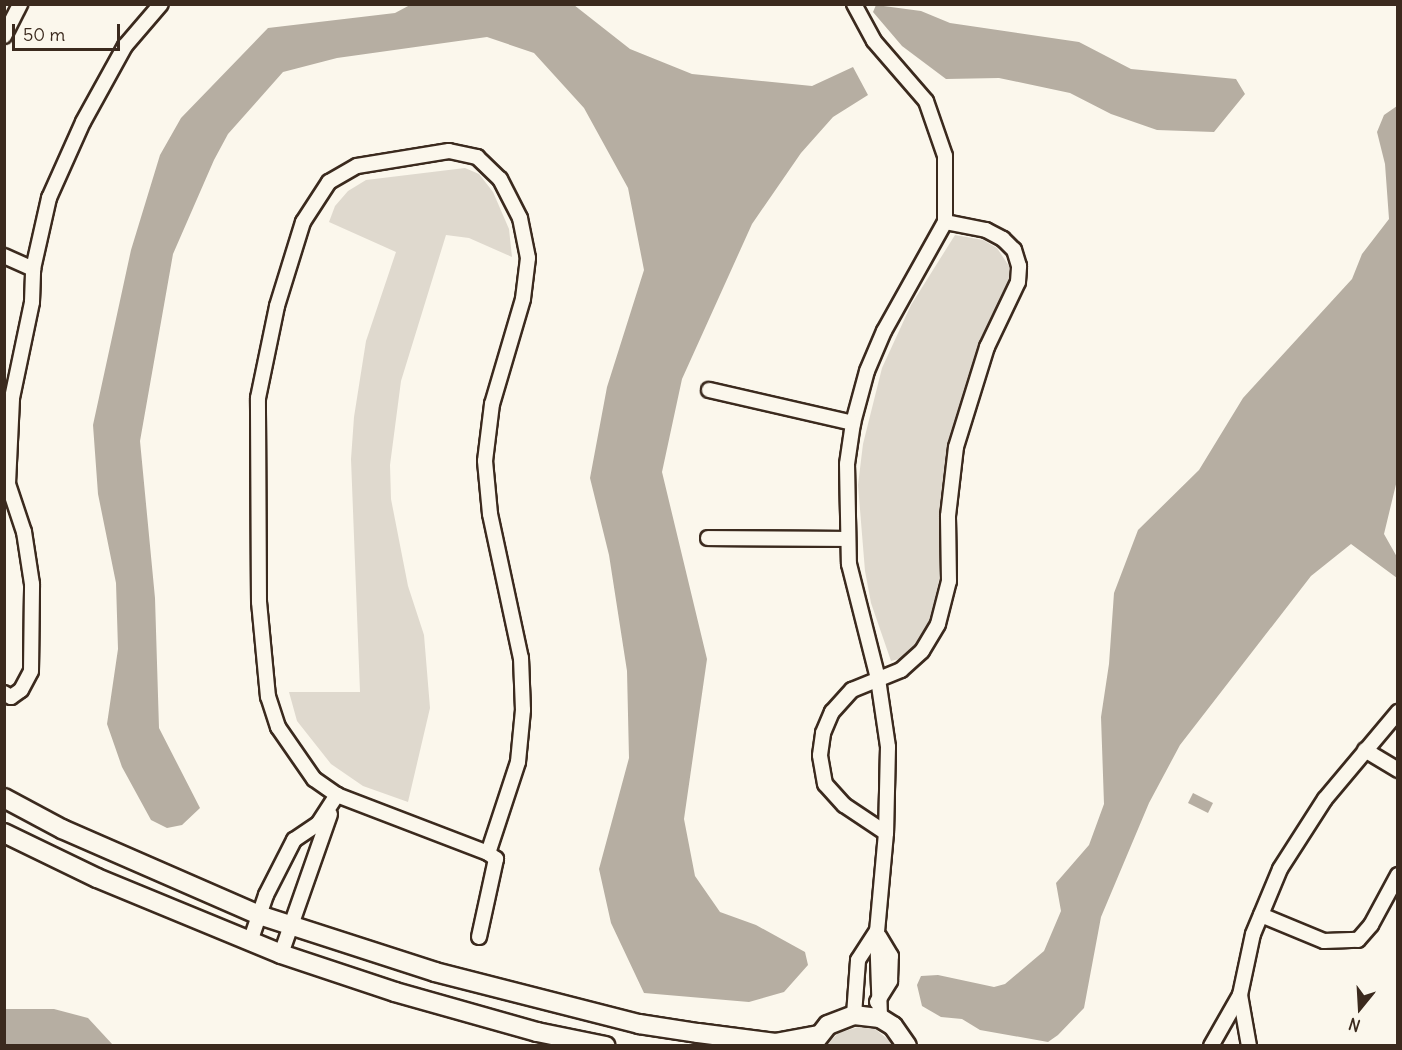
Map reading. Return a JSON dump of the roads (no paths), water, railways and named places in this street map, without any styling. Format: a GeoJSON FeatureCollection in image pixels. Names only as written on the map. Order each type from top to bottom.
{"type":"FeatureCollection","features":[{"type":"Feature","properties":{"kind":"street"},"geometry":{"type":"LineString","coordinates":[[4,36],[20,4]]}},
{"type":"Feature","properties":{"kind":"street"},"geometry":{"type":"LineString","coordinates":[[4,693],[11,697],[21,690],[31,671],[32,584],[24,532],[6,482],[12,398],[32,302],[33,269],[49,198],[61,166],[125,46],[161,4]]}},
{"type":"Feature","properties":{"kind":"street"},"geometry":{"type":"LineString","coordinates":[[854,4],[874,41],[926,101],[945,156],[945,222],[884,330],[853,423],[847,464],[849,564],[878,679],[888,747],[886,833],[877,931],[858,960],[854,1015]]}},
{"type":"Feature","properties":{"kind":"street"},"geometry":{"type":"LineString","coordinates":[[479,937],[496,872],[496,859],[488,853],[337,795],[314,779],[278,727],[268,697],[259,602],[258,398],[277,306],[300,233],[329,182],[357,166],[449,151],[477,157],[500,179],[520,218],[528,258],[523,299],[492,404],[484,461],[490,514],[521,658],[523,710],[518,762],[488,853]]}},
{"type":"Feature","properties":{"kind":"street"},"geometry":{"type":"LineString","coordinates":[[886,833],[844,806],[825,784],[820,755],[823,733],[832,712],[852,690],[901,670],[921,651],[938,624],[949,581],[948,516],[956,447],[987,347],[1018,282],[1019,266],[1014,250],[1003,239],[986,230],[945,222]]}},
{"type":"Feature","properties":{"kind":"street"},"geometry":{"type":"LineString","coordinates":[[4,256],[33,269]]}},
{"type":"Feature","properties":{"kind":"street"},"geometry":{"type":"LineString","coordinates":[[709,390],[853,423]]}},
{"type":"Feature","properties":{"kind":"street"},"geometry":{"type":"LineString","coordinates":[[708,538],[847,539]]}},
{"type":"Feature","properties":{"kind":"street"},"geometry":{"type":"LineString","coordinates":[[1211,1046],[1240,995],[1253,934],[1280,869],[1325,799],[1398,712]]}},
{"type":"Feature","properties":{"kind":"street"},"geometry":{"type":"LineString","coordinates":[[1365,750],[1398,770]]}},
{"type":"Feature","properties":{"kind":"street"},"geometry":{"type":"LineString","coordinates":[[250,942],[259,915],[294,840],[318,824],[337,795]]}},
{"type":"Feature","properties":{"kind":"street"},"geometry":{"type":"LineString","coordinates":[[281,954],[337,795]]}},
{"type":"Feature","properties":{"kind":"street"},"geometry":{"type":"LineString","coordinates":[[4,798],[62,830],[289,927],[435,972],[639,1024],[775,1043],[815,1040],[840,1018],[878,1011]]}},
{"type":"Feature","properties":{"kind":"street"},"geometry":{"type":"LineString","coordinates":[[4,833],[97,878],[281,954],[406,996],[537,1032],[606,1046]]}},
{"type":"Feature","properties":{"kind":"street"},"geometry":{"type":"LineString","coordinates":[[1261,915],[1324,940],[1358,940],[1371,925],[1398,875]]}},
{"type":"Feature","properties":{"kind":"street"},"geometry":{"type":"LineString","coordinates":[[877,931],[891,956],[890,981],[878,1011]]}},
{"type":"Feature","properties":{"kind":"street"},"geometry":{"type":"LineString","coordinates":[[1240,995],[1249,1046]]}},
{"type":"Feature","properties":{"kind":"street"},"geometry":{"type":"LineString","coordinates":[[878,1011],[893,1026],[907,1046]]}}]}
